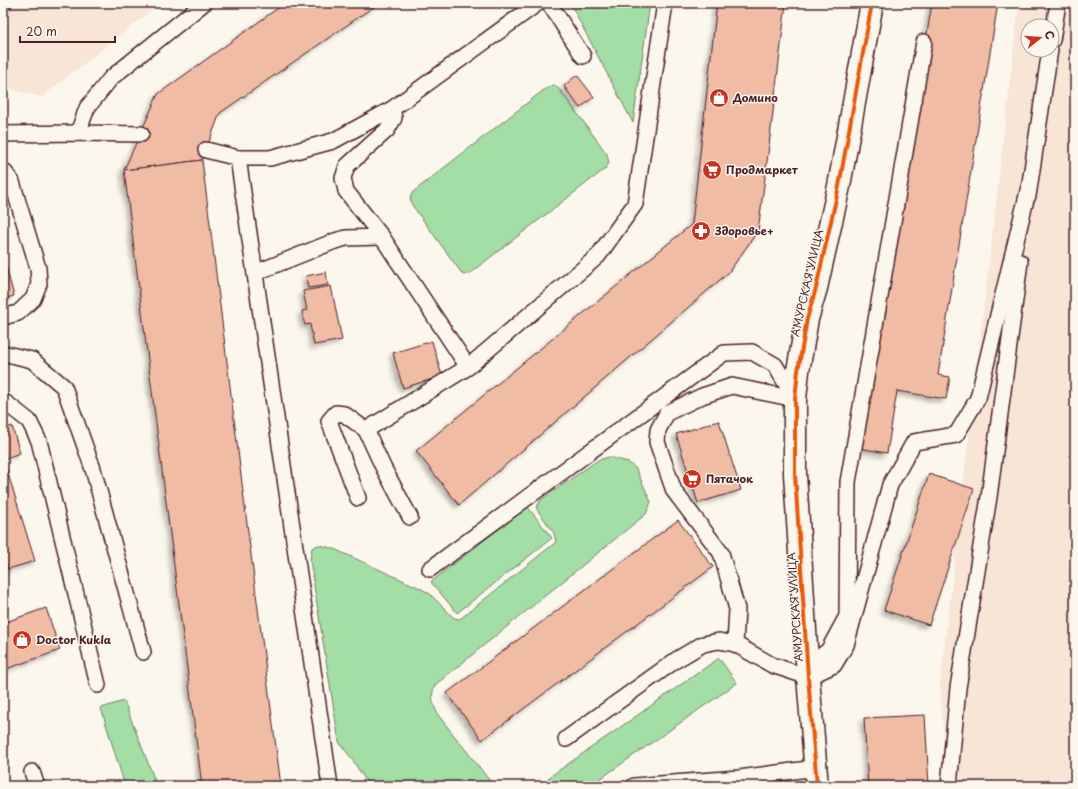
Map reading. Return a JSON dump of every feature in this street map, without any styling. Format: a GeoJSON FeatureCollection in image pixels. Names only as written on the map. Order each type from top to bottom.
{"type":"FeatureCollection","features":[{"type":"Feature","properties":{"kind":"street","name":"АМУРСКАЯ УЛИЦА"},"geometry":{"type":"LineString","coordinates":[[817,777],[808,671],[795,474],[795,399],[807,319],[816,288],[839,186],[872,3]]}},
{"type":"Feature","properties":{"kind":"lane"},"geometry":{"type":"LineString","coordinates":[[78,132],[87,108],[111,78],[204,3]]}},
{"type":"Feature","properties":{"kind":"lane"},"geometry":{"type":"LineString","coordinates":[[206,150],[238,158],[270,158],[333,141],[392,109],[538,3]]}},
{"type":"Feature","properties":{"kind":"lane"},"geometry":{"type":"LineString","coordinates":[[550,3],[584,56]]}},
{"type":"Feature","properties":{"kind":"lane"},"geometry":{"type":"LineString","coordinates":[[366,430],[468,367],[598,256],[635,204],[665,3]]}},
{"type":"Feature","properties":{"kind":"lane"},"geometry":{"type":"LineString","coordinates":[[1056,18],[1058,3]]}},
{"type":"Feature","properties":{"kind":"lane"},"geometry":{"type":"LineString","coordinates":[[808,671],[828,651],[847,616],[848,482],[924,42]]}},
{"type":"Feature","properties":{"kind":"lane"},"geometry":{"type":"LineString","coordinates":[[949,786],[958,688],[990,497],[1029,187],[1049,58]]}},
{"type":"Feature","properties":{"kind":"lane"},"geometry":{"type":"LineString","coordinates":[[392,109],[394,118],[387,130],[348,166],[343,178],[346,191],[382,237],[468,367]]}},
{"type":"Feature","properties":{"kind":"lane"},"geometry":{"type":"LineString","coordinates":[[3,134],[78,132],[141,134]]}},
{"type":"Feature","properties":{"kind":"lane"},"geometry":{"type":"LineString","coordinates":[[238,158],[330,786]]}},
{"type":"Feature","properties":{"kind":"lane"},"geometry":{"type":"LineString","coordinates":[[3,170],[12,182],[38,268],[39,284],[33,299],[18,313],[3,317]]}},
{"type":"Feature","properties":{"kind":"lane"},"geometry":{"type":"LineString","coordinates":[[566,739],[676,660],[703,644],[719,641],[735,644],[772,665],[808,671],[834,665],[846,645],[890,485],[914,442],[956,435],[978,398],[1029,187]]}},
{"type":"Feature","properties":{"kind":"lane"},"geometry":{"type":"LineString","coordinates":[[255,273],[335,241],[346,238],[382,237]]}},
{"type":"Feature","properties":{"kind":"lane"},"geometry":{"type":"LineString","coordinates":[[430,569],[724,353],[752,352],[774,365],[795,399]]}},
{"type":"Feature","properties":{"kind":"lane"},"geometry":{"type":"LineString","coordinates":[[3,353],[32,360],[64,387],[93,469],[143,652]]}},
{"type":"Feature","properties":{"kind":"lane"},"geometry":{"type":"LineString","coordinates":[[735,644],[737,609],[721,553],[674,491],[657,442],[658,430],[667,413],[702,396],[732,386],[795,399]]}},
{"type":"Feature","properties":{"kind":"lane"},"geometry":{"type":"LineString","coordinates":[[3,403],[6,403],[29,421],[39,441],[98,685]]}},
{"type":"Feature","properties":{"kind":"lane"},"geometry":{"type":"LineString","coordinates":[[358,498],[329,421],[336,413],[344,414],[366,430],[383,467],[410,517]]}},
{"type":"Feature","properties":{"kind":"lane"},"geometry":{"type":"LineString","coordinates":[[634,786],[739,778],[817,777]]}},
{"type":"Feature","properties":{"kind":"shaded area"},"geometry":{"type":"Polygon","coordinates":[[[3,3],[161,3],[42,97],[3,87],[3,3]]]}},
{"type":"Feature","properties":{"kind":"shaded area"},"geometry":{"type":"Polygon","coordinates":[[[1019,3],[1075,3],[1075,786],[947,786],[940,686],[1019,3]]]}},
{"type":"Feature","properties":{"kind":"green space"},"geometry":{"type":"Polygon","coordinates":[[[570,3],[650,3],[633,123],[570,3]]]}},
{"type":"Feature","properties":{"kind":"green space"},"geometry":{"type":"Polygon","coordinates":[[[554,85],[561,91],[607,154],[609,163],[605,169],[470,273],[463,275],[412,205],[410,197],[413,192],[545,89],[554,85]]]}},
{"type":"Feature","properties":{"kind":"green space"},"geometry":{"type":"Polygon","coordinates":[[[609,457],[628,462],[636,469],[651,502],[646,514],[435,685],[433,700],[438,715],[494,786],[369,786],[339,742],[310,560],[312,548],[318,545],[332,548],[420,588],[430,594],[454,618],[460,619],[556,542],[554,533],[536,508],[541,500],[598,460],[609,457]]]}},
{"type":"Feature","properties":{"kind":"green space"},"geometry":{"type":"Polygon","coordinates":[[[527,506],[552,538],[457,613],[431,582],[527,506]]]}},
{"type":"Feature","properties":{"kind":"green space"},"geometry":{"type":"Polygon","coordinates":[[[719,658],[737,683],[590,786],[554,786],[548,778],[719,658]]]}},
{"type":"Feature","properties":{"kind":"green space"},"geometry":{"type":"Polygon","coordinates":[[[124,701],[157,786],[125,786],[101,708],[124,701]]]}},
{"type":"Feature","properties":{"kind":"building"},"geometry":{"type":"Polygon","coordinates":[[[3,3],[10,3],[12,8],[3,11],[3,3]]]}},
{"type":"Feature","properties":{"kind":"building"},"geometry":{"type":"Polygon","coordinates":[[[285,3],[379,3],[220,113],[202,160],[124,170],[158,94],[285,3]]]}},
{"type":"Feature","properties":{"kind":"building"},"geometry":{"type":"Polygon","coordinates":[[[717,3],[786,3],[758,231],[728,273],[459,505],[416,451],[692,224],[717,3]]]}},
{"type":"Feature","properties":{"kind":"building"},"geometry":{"type":"Polygon","coordinates":[[[932,3],[998,3],[938,375],[950,377],[946,399],[897,391],[887,453],[859,448],[932,3]]]}},
{"type":"Feature","properties":{"kind":"building"},"geometry":{"type":"Polygon","coordinates":[[[577,75],[594,97],[580,108],[564,86],[577,75]]]}},
{"type":"Feature","properties":{"kind":"building"},"geometry":{"type":"Polygon","coordinates":[[[202,160],[281,786],[202,786],[124,170],[202,160]]]}},
{"type":"Feature","properties":{"kind":"building"},"geometry":{"type":"Polygon","coordinates":[[[3,256],[14,296],[3,299],[3,256]]]}},
{"type":"Feature","properties":{"kind":"building"},"geometry":{"type":"Polygon","coordinates":[[[326,272],[328,285],[308,288],[306,276],[326,272]]]}},
{"type":"Feature","properties":{"kind":"building"},"geometry":{"type":"Polygon","coordinates":[[[331,286],[342,340],[314,345],[310,324],[305,325],[303,318],[302,311],[307,310],[303,291],[331,286]]]}},
{"type":"Feature","properties":{"kind":"building"},"geometry":{"type":"Polygon","coordinates":[[[432,341],[442,376],[403,388],[393,353],[432,341]]]}},
{"type":"Feature","properties":{"kind":"building"},"geometry":{"type":"Polygon","coordinates":[[[719,421],[741,490],[698,503],[676,434],[719,421]]]}},
{"type":"Feature","properties":{"kind":"building"},"geometry":{"type":"Polygon","coordinates":[[[12,426],[20,453],[3,459],[3,429],[12,426]]]}},
{"type":"Feature","properties":{"kind":"building"},"geometry":{"type":"Polygon","coordinates":[[[3,464],[5,464],[35,561],[8,569],[3,553],[3,464]]]}},
{"type":"Feature","properties":{"kind":"building"},"geometry":{"type":"Polygon","coordinates":[[[929,474],[974,489],[929,625],[884,610],[929,474]]]}},
{"type":"Feature","properties":{"kind":"building"},"geometry":{"type":"Polygon","coordinates":[[[678,520],[713,567],[482,740],[447,693],[678,520]]]}},
{"type":"Feature","properties":{"kind":"building"},"geometry":{"type":"Polygon","coordinates":[[[46,608],[60,650],[3,670],[3,623],[46,608]]]}},
{"type":"Feature","properties":{"kind":"building"},"geometry":{"type":"Polygon","coordinates":[[[925,715],[929,786],[868,786],[864,718],[925,715]]]}},
{"type":"Feature","properties":{"kind":"cycle path"},"geometry":{"type":"LineString","coordinates":[[817,786],[808,677],[795,474],[795,399],[807,319],[816,288],[839,186],[872,3]]}},
{"type":"Feature","properties":{"kind":"place","name":"Домино"},"geometry":{"type":"Point","coordinates":[719,98]}},
{"type":"Feature","properties":{"kind":"place","name":"Продмаркет"},"geometry":{"type":"Point","coordinates":[712,170]}},
{"type":"Feature","properties":{"kind":"place","name":"Здоровье+"},"geometry":{"type":"Point","coordinates":[701,231]}},
{"type":"Feature","properties":{"kind":"place","name":"Пятачок"},"geometry":{"type":"Point","coordinates":[692,479]}},
{"type":"Feature","properties":{"kind":"place","name":"Doctor Kukla"},"geometry":{"type":"Point","coordinates":[22,640]}}]}
